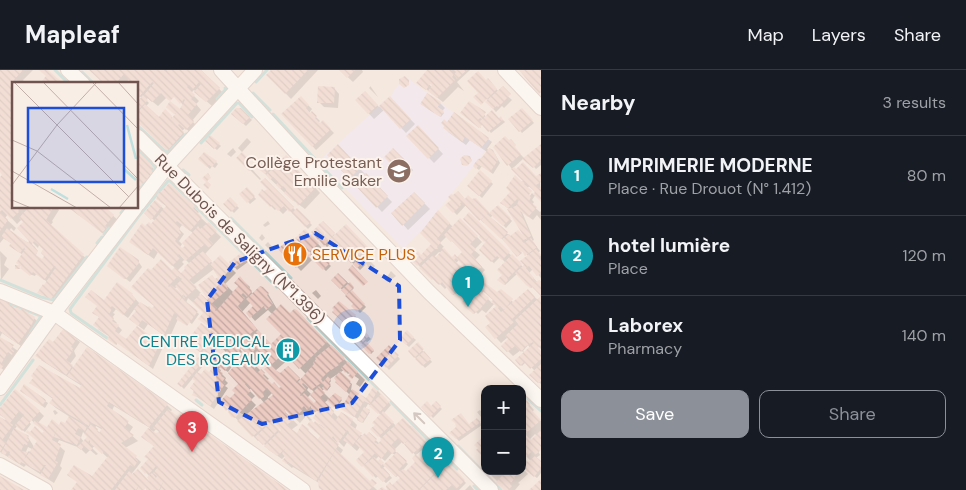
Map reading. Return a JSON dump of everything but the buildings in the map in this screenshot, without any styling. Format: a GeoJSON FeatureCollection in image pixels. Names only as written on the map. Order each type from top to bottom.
{"type":"FeatureCollection","features":[{"type":"Feature","properties":{"kind":"street"},"geometry":{"type":"LineString","coordinates":[[68,70],[80,82]]}},
{"type":"Feature","properties":{"kind":"street"},"geometry":{"type":"LineString","coordinates":[[221,70],[328,187],[429,292],[541,400]]}},
{"type":"Feature","properties":{"kind":"street"},"geometry":{"type":"LineString","coordinates":[[139,203],[167,166],[255,70]]}},
{"type":"Feature","properties":{"kind":"street"},"geometry":{"type":"LineString","coordinates":[[504,70],[541,108]]}},
{"type":"Feature","properties":{"kind":"street","name":"Rue Dubois de Saligny (N°1.396)"},"geometry":{"type":"LineString","coordinates":[[139,138],[491,490]]}},
{"type":"Feature","properties":{"kind":"street"},"geometry":{"type":"LineString","coordinates":[[0,388],[134,209]]}},
{"type":"Feature","properties":{"kind":"street"},"geometry":{"type":"LineString","coordinates":[[0,291],[54,314],[288,478],[302,490]]}},
{"type":"Feature","properties":{"kind":"street"},"geometry":{"type":"LineString","coordinates":[[0,465],[45,490]]}},
{"type":"Feature","properties":{"kind":"highlighted area"},"geometry":{"type":"Polygon","coordinates":[[[315,233],[399,286],[400,340],[352,403],[262,424],[219,402],[207,300],[235,262],[315,233]]]}},
{"type":"Feature","properties":{"kind":"shaded area"},"geometry":{"type":"Polygon","coordinates":[[[0,70],[541,70],[541,490],[0,490],[0,70]]]}},
{"type":"Feature","properties":{"kind":"shaded area","name":"Collège Protestant Emilie Saker"},"geometry":{"type":"Polygon","coordinates":[[[405,76],[491,141],[480,158],[425,227],[403,249],[319,161],[390,96],[399,84],[399,79],[405,76]]]}},
{"type":"Feature","properties":{"kind":"waterway"},"geometry":{"type":"LineString","coordinates":[[55,70],[67,82]]}},
{"type":"Feature","properties":{"kind":"waterway"},"geometry":{"type":"LineString","coordinates":[[256,82],[267,70]]}},
{"type":"Feature","properties":{"kind":"waterway"},"geometry":{"type":"LineString","coordinates":[[82,72],[92,82]]}},
{"type":"Feature","properties":{"kind":"waterway"},"geometry":{"type":"LineString","coordinates":[[217,99],[225,88]]}},
{"type":"Feature","properties":{"kind":"waterway"},"geometry":{"type":"LineString","coordinates":[[253,93],[270,110]]}},
{"type":"Feature","properties":{"kind":"waterway"},"geometry":{"type":"LineString","coordinates":[[201,143],[237,103]]}},
{"type":"Feature","properties":{"kind":"waterway"},"geometry":{"type":"LineString","coordinates":[[239,103],[252,117]]}},
{"type":"Feature","properties":{"kind":"waterway"},"geometry":{"type":"LineString","coordinates":[[273,114],[342,188]]}},
{"type":"Feature","properties":{"kind":"waterway"},"geometry":{"type":"LineString","coordinates":[[139,127],[168,153],[186,134]]}},
{"type":"Feature","properties":{"kind":"waterway"},"geometry":{"type":"LineString","coordinates":[[139,151],[156,168],[139,191]]}},
{"type":"Feature","properties":{"kind":"waterway"},"geometry":{"type":"LineString","coordinates":[[183,170],[189,175]]}},
{"type":"Feature","properties":{"kind":"waterway"},"geometry":{"type":"LineString","coordinates":[[107,338],[71,313],[70,309],[138,217],[168,181],[277,287]]}},
{"type":"Feature","properties":{"kind":"waterway"},"geometry":{"type":"LineString","coordinates":[[121,213],[124,209]]}},
{"type":"Feature","properties":{"kind":"waterway"},"geometry":{"type":"LineString","coordinates":[[231,218],[291,278]]}},
{"type":"Feature","properties":{"kind":"waterway"},"geometry":{"type":"LineString","coordinates":[[104,234],[109,228]]}},
{"type":"Feature","properties":{"kind":"waterway"},"geometry":{"type":"LineString","coordinates":[[97,243],[102,237]]}},
{"type":"Feature","properties":{"kind":"waterway"},"geometry":{"type":"LineString","coordinates":[[0,280],[41,297],[54,300],[87,257]]}},
{"type":"Feature","properties":{"kind":"waterway"},"geometry":{"type":"LineString","coordinates":[[0,300],[41,316],[25,342]]}},
{"type":"Feature","properties":{"kind":"waterway"},"geometry":{"type":"LineString","coordinates":[[308,318],[378,389]]}},
{"type":"Feature","properties":{"kind":"waterway"},"geometry":{"type":"LineString","coordinates":[[0,405],[33,360]]}},
{"type":"Feature","properties":{"kind":"waterway"},"geometry":{"type":"LineString","coordinates":[[526,397],[541,411]]}},
{"type":"Feature","properties":{"kind":"waterway"},"geometry":{"type":"LineString","coordinates":[[196,400],[202,405]]}},
{"type":"Feature","properties":{"kind":"waterway"},"geometry":{"type":"LineString","coordinates":[[391,402],[428,440]]}},
{"type":"Feature","properties":{"kind":"waterway"},"geometry":{"type":"LineString","coordinates":[[458,446],[501,490]]}},
{"type":"Feature","properties":{"kind":"waterway"},"geometry":{"type":"LineString","coordinates":[[449,461],[457,469]]}},
{"type":"Feature","properties":{"kind":"waterway"},"geometry":{"type":"LineString","coordinates":[[474,486],[478,490]]}},
{"type":"Feature","properties":{"kind":"place","name":"Collège Protestant Emilie Saker"},"geometry":{"type":"Point","coordinates":[399,171]}},
{"type":"Feature","properties":{"kind":"place","name":"SERVICE PLUS"},"geometry":{"type":"Point","coordinates":[295,254]}},
{"type":"Feature","properties":{"kind":"place","name":"IMPRIMERIE MODERNE"},"geometry":{"type":"Point","coordinates":[468,307]}},
{"type":"Feature","properties":{"kind":"place","name":"CENTRE MEDICAL DES ROSEAUX"},"geometry":{"type":"Point","coordinates":[288,350]}},
{"type":"Feature","properties":{"kind":"place","name":"Laborex"},"geometry":{"type":"Point","coordinates":[192,452]}},
{"type":"Feature","properties":{"kind":"place","name":"hotel lumière"},"geometry":{"type":"Point","coordinates":[438,478]}}]}
